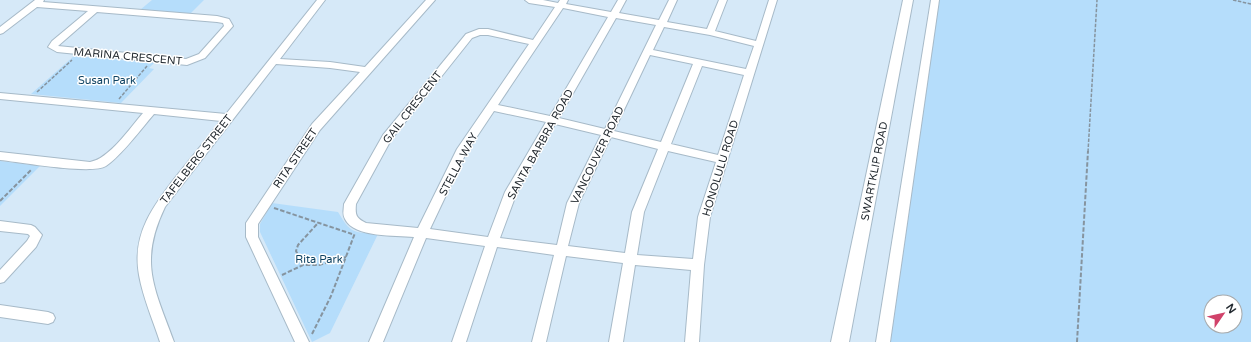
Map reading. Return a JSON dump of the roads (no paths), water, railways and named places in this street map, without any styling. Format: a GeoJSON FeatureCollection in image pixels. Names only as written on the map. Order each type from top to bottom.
{"type":"FeatureCollection","features":[{"type":"Feature","properties":{"kind":"main road","name":"SWARTKLIP ROAD"},"geometry":{"type":"LineString","coordinates":[[840,342],[908,0]]}},
{"type":"Feature","properties":{"kind":"street","name":"TAFELBERG STREET"},"geometry":{"type":"LineString","coordinates":[[167,342],[146,278],[143,254],[145,242],[153,217],[160,205],[321,0]]}},
{"type":"Feature","properties":{"kind":"street","name":"RITA STREET"},"geometry":{"type":"LineString","coordinates":[[306,339],[252,237],[252,223],[316,126],[431,0]]}},
{"type":"Feature","properties":{"kind":"street"},"geometry":{"type":"LineString","coordinates":[[529,0],[562,3],[613,15],[710,32],[758,44]]}},
{"type":"Feature","properties":{"kind":"street","name":"SANTA BARBRA ROAD"},"geometry":{"type":"LineString","coordinates":[[459,342],[492,242],[511,192],[622,0]]}},
{"type":"Feature","properties":{"kind":"street","name":"VANCOUVER ROAD"},"geometry":{"type":"LineString","coordinates":[[539,342],[573,203],[673,0]]}},
{"type":"Feature","properties":{"kind":"street"},"geometry":{"type":"LineString","coordinates":[[710,32],[723,0]]}},
{"type":"Feature","properties":{"kind":"street","name":"HONOLULU ROAD"},"geometry":{"type":"LineString","coordinates":[[692,342],[698,265],[704,217],[773,0]]}},
{"type":"Feature","properties":{"kind":"street"},"geometry":{"type":"LineString","coordinates":[[883,342],[935,0]]}},
{"type":"Feature","properties":{"kind":"street"},"geometry":{"type":"LineString","coordinates":[[0,31],[38,2]]}},
{"type":"Feature","properties":{"kind":"street","name":"MARINA CRESCENT"},"geometry":{"type":"LineString","coordinates":[[38,2],[95,9],[217,19],[226,21],[229,26],[202,56],[187,62],[80,52],[52,47],[95,9]]}},
{"type":"Feature","properties":{"kind":"street","name":"STELLA WAY"},"geometry":{"type":"LineString","coordinates":[[376,342],[422,233],[461,152],[562,3]]}},
{"type":"Feature","properties":{"kind":"street","name":"GAIL CRESCENT"},"geometry":{"type":"LineString","coordinates":[[422,233],[364,228],[354,223],[350,218],[350,204],[387,138],[469,36],[480,32],[488,32],[535,43]]}},
{"type":"Feature","properties":{"kind":"street"},"geometry":{"type":"LineString","coordinates":[[648,52],[749,72]]}},
{"type":"Feature","properties":{"kind":"street"},"geometry":{"type":"LineString","coordinates":[[273,61],[330,65],[366,70]]}},
{"type":"Feature","properties":{"kind":"street"},"geometry":{"type":"LineString","coordinates":[[616,342],[638,212],[699,62]]}},
{"type":"Feature","properties":{"kind":"street"},"geometry":{"type":"LineString","coordinates":[[0,96],[228,118]]}},
{"type":"Feature","properties":{"kind":"street"},"geometry":{"type":"LineString","coordinates":[[491,107],[723,160]]}},
{"type":"Feature","properties":{"kind":"street"},"geometry":{"type":"LineString","coordinates":[[0,156],[90,166],[101,164],[110,157],[151,111]]}},
{"type":"Feature","properties":{"kind":"street"},"geometry":{"type":"LineString","coordinates":[[0,226],[31,230],[36,235],[32,244],[0,278]]}},
{"type":"Feature","properties":{"kind":"street"},"geometry":{"type":"LineString","coordinates":[[422,233],[629,259],[698,265]]}},
{"type":"Feature","properties":{"kind":"street"},"geometry":{"type":"LineString","coordinates":[[0,311],[48,318]]}},
{"type":"Feature","properties":{"kind":"park label","name":"Susan Park"},"geometry":{"type":"Point","coordinates":[107,80]}},
{"type":"Feature","properties":{"kind":"park label","name":"Rita Park"},"geometry":{"type":"Point","coordinates":[319,259]}}]}
